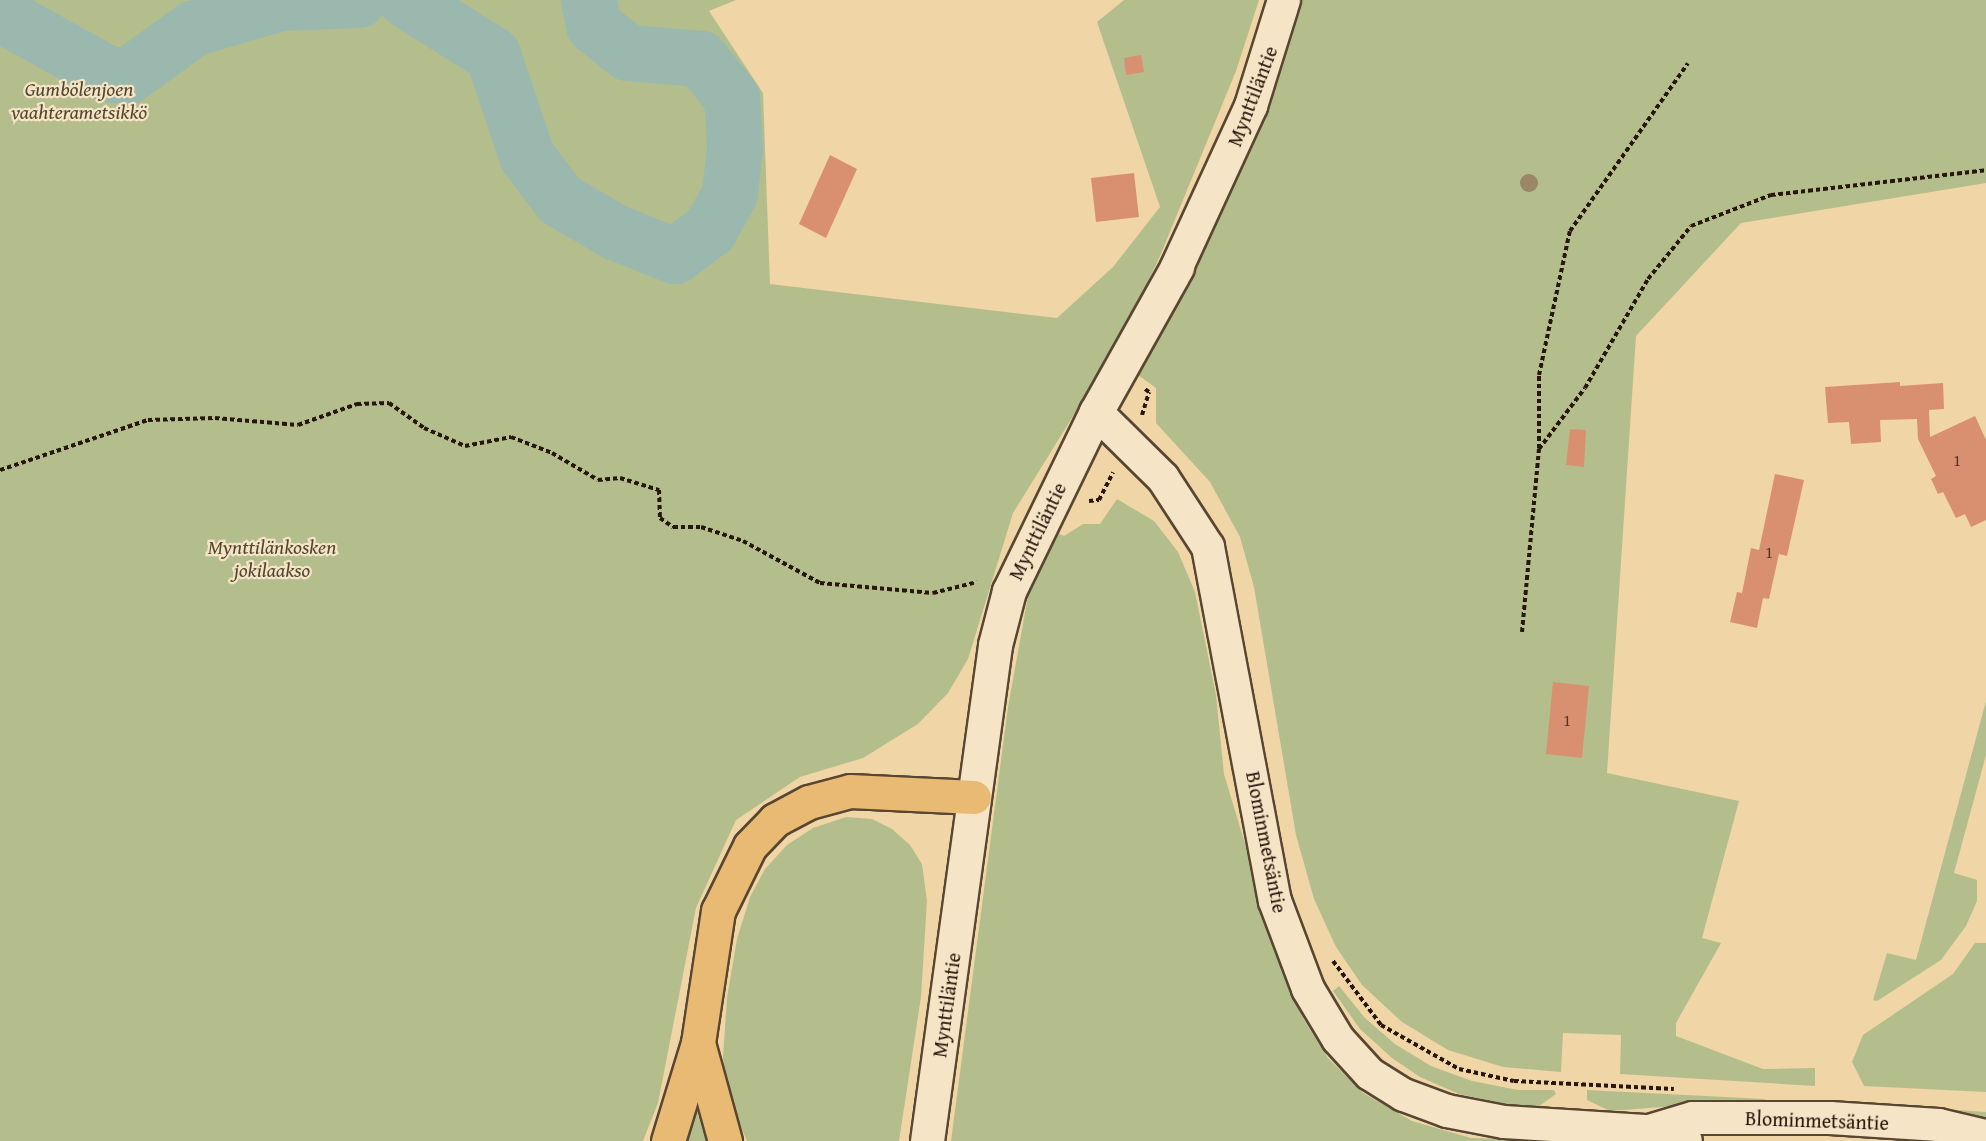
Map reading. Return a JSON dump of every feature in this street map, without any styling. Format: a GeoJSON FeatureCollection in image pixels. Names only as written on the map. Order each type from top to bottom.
{"type":"FeatureCollection","features":[{"type":"Feature","properties":{"kind":"highway"},"geometry":{"type":"LineString","coordinates":[[668,1141],[698,1043],[718,911],[750,846],[776,820],[809,802],[850,791],[974,798]]}},
{"type":"Feature","properties":{"kind":"highway"},"geometry":{"type":"LineString","coordinates":[[698,1043],[725,1141]]}},
{"type":"Feature","properties":{"kind":"street","name":"Mynttiläntie"},"geometry":{"type":"LineString","coordinates":[[927,1141],[995,645],[1013,574],[1096,412],[1177,267],[1251,106],[1284,0]]}},
{"type":"Feature","properties":{"kind":"street","name":"Blominmetsäntie"},"geometry":{"type":"LineString","coordinates":[[1096,412],[1163,478],[1208,547],[1275,901],[1308,989],[1338,1039],[1370,1074],[1404,1095],[1447,1112],[1504,1122],[1649,1131],[1686,1141]]}},
{"type":"Feature","properties":{"kind":"street","name":"Blominmetsäntie"},"geometry":{"type":"LineString","coordinates":[[1649,1131],[1693,1118],[1830,1118],[1939,1125],[1986,1136]]}},
{"type":"Feature","properties":{"kind":"path"},"geometry":{"type":"LineString","coordinates":[[1522,632],[1539,449],[1539,375],[1570,231],[1688,63]]}},
{"type":"Feature","properties":{"kind":"path"},"geometry":{"type":"LineString","coordinates":[[1539,449],[1585,388],[1648,279],[1691,226],[1771,195],[1986,170]]}},
{"type":"Feature","properties":{"kind":"path"},"geometry":{"type":"LineString","coordinates":[[1146,424],[1142,416],[1149,392]]}},
{"type":"Feature","properties":{"kind":"path"},"geometry":{"type":"LineString","coordinates":[[0,470],[148,420],[215,418],[298,425],[357,404],[389,403],[424,428],[465,446],[511,437],[552,453],[598,480],[620,478],[659,490],[660,518],[673,527],[701,527],[743,541],[820,583],[933,592],[1013,574]]}},
{"type":"Feature","properties":{"kind":"path"},"geometry":{"type":"LineString","coordinates":[[1327,951],[1381,1025],[1459,1068],[1514,1081],[1683,1089]]}},
{"type":"Feature","properties":{"kind":"green space"},"geometry":{"type":"Polygon","coordinates":[[[0,0],[736,0],[709,11],[763,93],[770,284],[1057,318],[1113,267],[1160,207],[1097,22],[1124,0],[1259,0],[1236,71],[1160,256],[1122,337],[1013,513],[968,659],[948,693],[918,724],[863,758],[800,777],[736,820],[696,908],[658,1103],[643,1141],[0,1141],[0,0]]]}},
{"type":"Feature","properties":{"kind":"green space"},"geometry":{"type":"Polygon","coordinates":[[[1299,0],[1986,0],[1986,183],[1741,223],[1636,336],[1607,773],[1739,801],[1702,938],[1721,943],[1676,1023],[1676,1036],[1763,1069],[1815,1068],[1815,1086],[1620,1074],[1621,1035],[1563,1033],[1561,1072],[1503,1067],[1448,1050],[1402,1022],[1362,985],[1336,947],[1314,899],[1296,835],[1254,587],[1240,537],[1210,482],[1156,423],[1156,388],[1138,375],[1226,197],[1286,51],[1299,0]]]}},
{"type":"Feature","properties":{"kind":"green space"},"geometry":{"type":"Polygon","coordinates":[[[1117,499],[1154,521],[1178,552],[1195,592],[1216,695],[1224,774],[1283,970],[1304,1020],[1328,1058],[1363,1093],[1412,1121],[1471,1138],[1578,1141],[951,1141],[1008,707],[1028,596],[1046,542],[1055,532],[1064,536],[1083,524],[1100,524],[1117,499]]]}},
{"type":"Feature","properties":{"kind":"green space"},"geometry":{"type":"Polygon","coordinates":[[[1986,701],[1986,755],[1954,873],[1977,880],[1977,901],[1966,926],[1941,960],[1877,1001],[1873,1000],[1887,953],[1916,960],[1986,701]]]}},
{"type":"Feature","properties":{"kind":"green space"},"geometry":{"type":"Polygon","coordinates":[[[846,817],[872,819],[892,829],[910,845],[922,864],[927,901],[921,997],[899,1141],[747,1141],[725,1089],[723,1057],[727,998],[737,939],[750,897],[765,869],[787,845],[813,828],[846,817]]]}},
{"type":"Feature","properties":{"kind":"green space"},"geometry":{"type":"Polygon","coordinates":[[[1975,943],[1986,943],[1986,1092],[1864,1086],[1852,1062],[1863,1035],[1953,974],[1975,943]]]}},
{"type":"Feature","properties":{"kind":"green space"},"geometry":{"type":"Polygon","coordinates":[[[1339,986],[1365,1018],[1395,1044],[1431,1066],[1472,1081],[1518,1090],[1554,1090],[1556,1094],[1538,1107],[1509,1105],[1459,1094],[1420,1077],[1392,1058],[1360,1029],[1333,991],[1339,986]]]}},
{"type":"Feature","properties":{"kind":"green space"},"geometry":{"type":"Polygon","coordinates":[[[1587,1090],[1765,1099],[1765,1108],[1675,1106],[1610,1111],[1587,1100],[1587,1090]]]}},
{"type":"Feature","properties":{"kind":"green space"},"geometry":{"type":"Polygon","coordinates":[[[693,1099],[705,1137],[707,1141],[685,1141],[693,1099]]]}},
{"type":"Feature","properties":{"kind":"green space"},"geometry":{"type":"Polygon","coordinates":[[[1900,1106],[1986,1112],[1986,1124],[1898,1115],[1900,1106]]]}},
{"type":"Feature","properties":{"kind":"building"},"geometry":{"type":"Polygon","coordinates":[[[1141,55],[1144,72],[1126,75],[1124,58],[1141,55]]]}},
{"type":"Feature","properties":{"kind":"building"},"geometry":{"type":"Polygon","coordinates":[[[830,155],[857,169],[826,238],[799,224],[830,155]]]}},
{"type":"Feature","properties":{"kind":"building"},"geometry":{"type":"Polygon","coordinates":[[[1134,173],[1139,217],[1096,222],[1091,178],[1134,173]]]}},
{"type":"Feature","properties":{"kind":"building"},"geometry":{"type":"Polygon","coordinates":[[[1900,382],[1900,386],[1943,383],[1944,409],[1929,410],[1930,437],[1975,416],[1986,440],[1986,520],[1971,527],[1965,514],[1956,518],[1943,492],[1938,494],[1931,479],[1936,476],[1918,439],[1917,419],[1880,420],[1881,442],[1851,444],[1849,422],[1828,423],[1825,387],[1900,382]]]}},
{"type":"Feature","properties":{"kind":"building"},"geometry":{"type":"Polygon","coordinates":[[[1570,429],[1586,430],[1584,467],[1566,465],[1570,429]]]}},
{"type":"Feature","properties":{"kind":"building"},"geometry":{"type":"Polygon","coordinates":[[[1775,474],[1804,480],[1787,556],[1779,554],[1769,599],[1763,598],[1757,628],[1730,622],[1737,592],[1742,593],[1751,548],[1759,550],[1775,474]]]}},
{"type":"Feature","properties":{"kind":"building"},"geometry":{"type":"Polygon","coordinates":[[[1553,682],[1589,686],[1582,758],[1546,754],[1553,682]]]}},
{"type":"Feature","properties":{"kind":"waterway"},"geometry":{"type":"LineString","coordinates":[[0,14],[108,74],[127,77],[193,29],[281,3],[359,0]]}},
{"type":"Feature","properties":{"kind":"waterway"},"geometry":{"type":"LineString","coordinates":[[406,0],[493,55],[527,156],[560,200],[615,232],[675,256],[710,230],[730,194],[735,147],[732,98],[701,59],[628,53],[594,26],[589,0]]}},
{"type":"Feature","properties":{"kind":"park label","name":"Gumbölenjoen vaahterametsikkö"},"geometry":{"type":"Point","coordinates":[79,100]}},
{"type":"Feature","properties":{"kind":"park label","name":"Mynttilänkosken jokilaakso"},"geometry":{"type":"Point","coordinates":[272,558]}}]}
